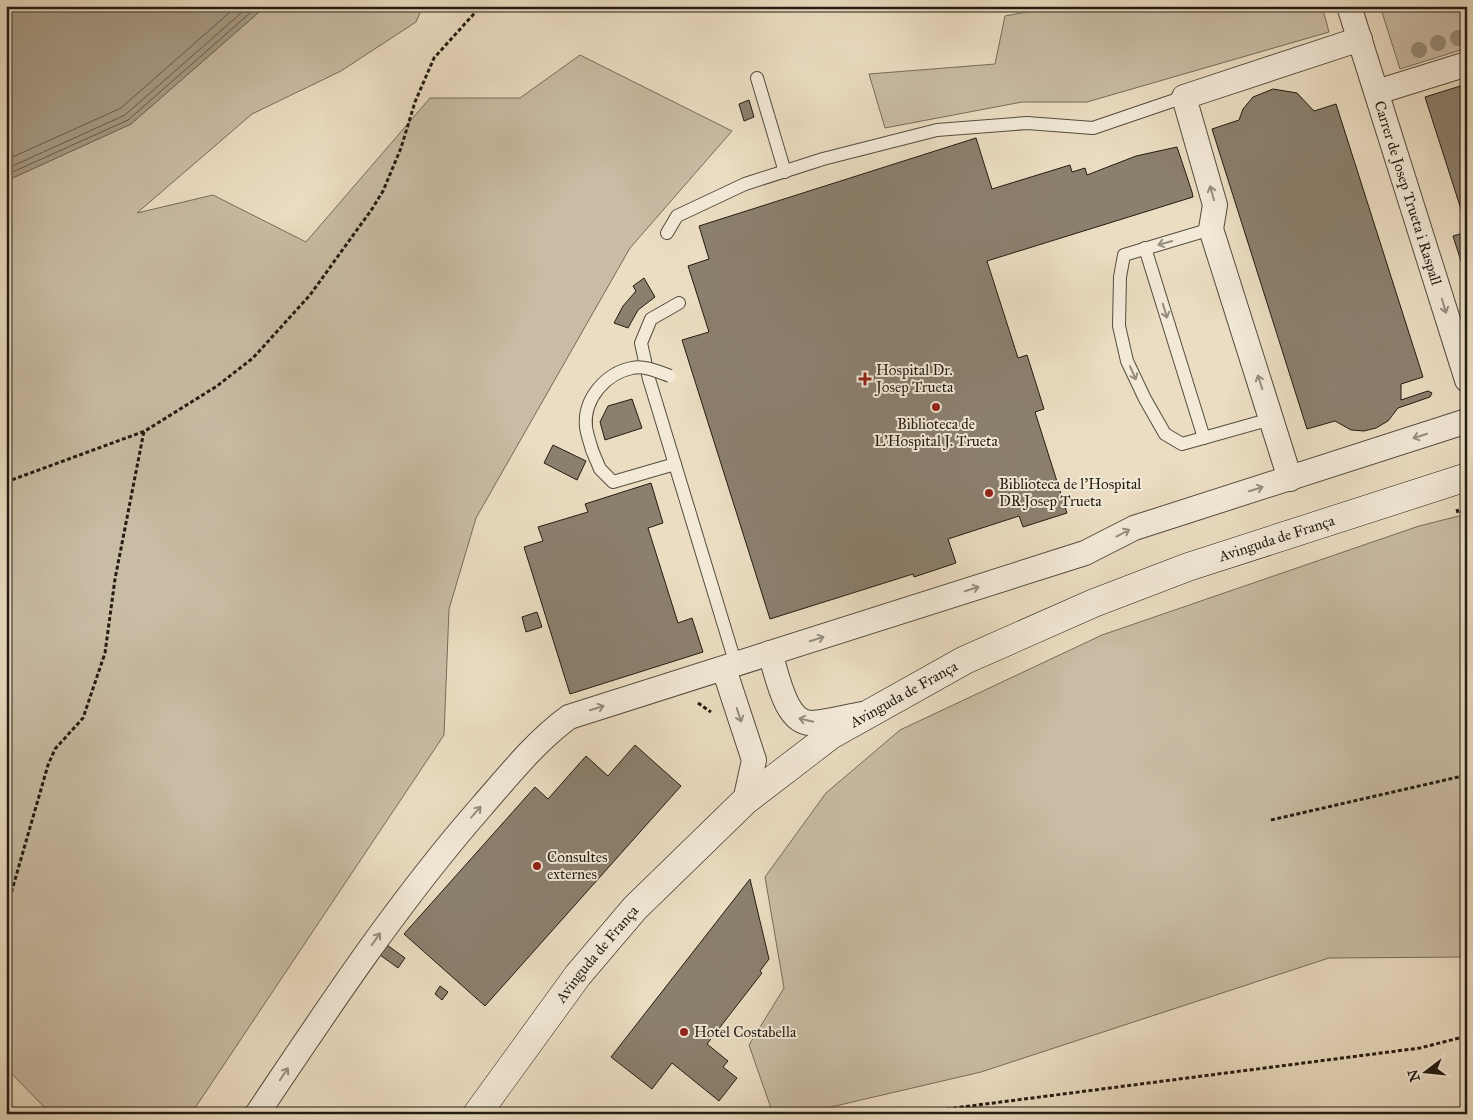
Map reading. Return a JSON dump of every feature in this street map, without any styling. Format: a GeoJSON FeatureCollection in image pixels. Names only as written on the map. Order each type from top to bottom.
{"type":"FeatureCollection","features":[{"type":"Feature","properties":{"kind":"main road","name":"Avinguda de França"},"geometry":{"type":"LineString","coordinates":[[477,1114],[578,975],[635,908],[745,801],[831,735],[965,660],[1094,603],[1188,567],[1467,477]]}},
{"type":"Feature","properties":{"kind":"street","name":"Carrer de Josep Trueta i Raspall"},"geometry":{"type":"LineString","coordinates":[[1349,6],[1467,380]]}},
{"type":"Feature","properties":{"kind":"street"},"geometry":{"type":"LineString","coordinates":[[1290,479],[1212,229],[1215,205],[1184,97],[1360,39]]}},
{"type":"Feature","properties":{"kind":"street"},"geometry":{"type":"LineString","coordinates":[[1377,92],[1467,64]]}},
{"type":"Feature","properties":{"kind":"street"},"geometry":{"type":"LineString","coordinates":[[256,1114],[364,956],[442,852],[547,733],[569,717],[1085,553],[1134,528],[1467,421]]}},
{"type":"Feature","properties":{"kind":"street"},"geometry":{"type":"LineString","coordinates":[[770,653],[788,708],[798,718],[810,723],[871,712]]}},
{"type":"Feature","properties":{"kind":"street"},"geometry":{"type":"LineString","coordinates":[[730,667],[739,712],[754,760],[745,801]]}},
{"type":"Feature","properties":{"kind":"lane"},"geometry":{"type":"LineString","coordinates":[[757,78],[784,172]]}},
{"type":"Feature","properties":{"kind":"lane"},"geometry":{"type":"LineString","coordinates":[[667,233],[677,216],[745,184],[937,130],[1027,123],[1092,128],[1184,97]]}},
{"type":"Feature","properties":{"kind":"lane"},"geometry":{"type":"LineString","coordinates":[[1212,229],[1124,255],[1120,277],[1119,326],[1128,361],[1144,399],[1165,434],[1182,444],[1271,419]]}},
{"type":"Feature","properties":{"kind":"lane"},"geometry":{"type":"LineString","coordinates":[[1145,248],[1204,438]]}},
{"type":"Feature","properties":{"kind":"lane"},"geometry":{"type":"LineString","coordinates":[[679,303],[651,319],[642,344],[649,379],[675,464],[730,667]]}},
{"type":"Feature","properties":{"kind":"lane"},"geometry":{"type":"LineString","coordinates":[[670,376],[653,370],[633,367],[600,385],[590,402],[586,425],[592,450],[600,469],[613,482],[675,464]]}},
{"type":"Feature","properties":{"kind":"path"},"geometry":{"type":"LineString","coordinates":[[6,482],[144,431],[217,386],[253,358],[310,295],[339,257],[382,191],[434,58],[481,6]]}},
{"type":"Feature","properties":{"kind":"path"},"geometry":{"type":"LineString","coordinates":[[6,911],[48,765],[55,749],[83,718],[105,653],[114,579],[144,431]]}},
{"type":"Feature","properties":{"kind":"path"},"geometry":{"type":"LineString","coordinates":[[690,698],[720,719],[739,712]]}},
{"type":"Feature","properties":{"kind":"path"},"geometry":{"type":"LineString","coordinates":[[1272,820],[1467,775]]}},
{"type":"Feature","properties":{"kind":"path"},"geometry":{"type":"LineString","coordinates":[[908,1114],[1420,1048],[1467,1036]]}},
{"type":"Feature","properties":{"kind":"shaded area"},"geometry":{"type":"Polygon","coordinates":[[[266,6],[423,6],[416,22],[341,71],[252,114],[137,213],[213,195],[306,242],[430,98],[520,98],[580,55],[732,131],[630,248],[476,518],[449,609],[444,735],[191,1114],[51,1114],[6,1068],[6,181],[131,124],[266,6]]]}},
{"type":"Feature","properties":{"kind":"shaded area"},"geometry":{"type":"Polygon","coordinates":[[[1059,6],[1322,6],[1329,32],[1087,102],[1022,102],[885,128],[869,74],[995,64],[1005,16],[1059,6]]]}},
{"type":"Feature","properties":{"kind":"shaded area"},"geometry":{"type":"Polygon","coordinates":[[[1380,6],[1467,6],[1467,48],[1400,69],[1380,6]]]}},
{"type":"Feature","properties":{"kind":"shaded area"},"geometry":{"type":"Polygon","coordinates":[[[1467,514],[1467,957],[1329,958],[981,1072],[801,1114],[773,1114],[749,1045],[784,988],[765,877],[826,793],[900,730],[1102,635],[1419,526],[1467,514]]]}},
{"type":"Feature","properties":{"kind":"water"},"geometry":{"type":"Polygon","coordinates":[[[20,6],[266,6],[131,124],[6,181],[6,16],[20,6]]]}},
{"type":"Feature","properties":{"kind":"building"},"geometry":{"type":"Polygon","coordinates":[[[1467,84],[1467,228],[1425,97],[1467,84]]]}},
{"type":"Feature","properties":{"kind":"building"},"geometry":{"type":"Polygon","coordinates":[[[1273,89],[1297,93],[1314,111],[1336,104],[1423,377],[1401,384],[1401,400],[1428,391],[1432,393],[1430,397],[1398,408],[1388,421],[1376,428],[1364,431],[1351,430],[1335,421],[1307,429],[1212,129],[1239,120],[1243,109],[1253,97],[1273,89]]]}},
{"type":"Feature","properties":{"kind":"building"},"geometry":{"type":"Polygon","coordinates":[[[749,100],[754,117],[744,121],[739,104],[749,100]]]}},
{"type":"Feature","properties":{"kind":"building","name":"Hospital Dr. Josep Trueta"},"geometry":{"type":"Polygon","coordinates":[[[976,138],[992,189],[1070,165],[1072,172],[1085,168],[1087,175],[1136,156],[1177,147],[1192,192],[1193,197],[987,261],[1018,358],[1027,355],[1044,409],[1035,412],[1067,513],[1023,527],[1019,516],[948,539],[956,563],[914,577],[913,574],[770,619],[682,340],[709,332],[688,266],[709,259],[699,226],[976,138]]]}},
{"type":"Feature","properties":{"kind":"building"},"geometry":{"type":"Polygon","coordinates":[[[1467,232],[1467,280],[1453,236],[1467,232]]]}},
{"type":"Feature","properties":{"kind":"building"},"geometry":{"type":"Polygon","coordinates":[[[644,278],[655,297],[638,310],[628,328],[614,323],[623,306],[636,291],[633,286],[644,278]]]}},
{"type":"Feature","properties":{"kind":"building"},"geometry":{"type":"Polygon","coordinates":[[[632,399],[642,428],[605,440],[600,422],[608,406],[632,399]]]}},
{"type":"Feature","properties":{"kind":"building"},"geometry":{"type":"Polygon","coordinates":[[[553,445],[586,461],[577,480],[544,463],[553,445]]]}},
{"type":"Feature","properties":{"kind":"building"},"geometry":{"type":"Polygon","coordinates":[[[651,483],[663,523],[648,528],[678,623],[692,618],[703,652],[570,694],[524,547],[543,541],[538,527],[588,512],[585,504],[651,483]]]}},
{"type":"Feature","properties":{"kind":"building"},"geometry":{"type":"Polygon","coordinates":[[[537,612],[542,627],[526,632],[522,617],[537,612]]]}},
{"type":"Feature","properties":{"kind":"building","name":"Consultes externes"},"geometry":{"type":"Polygon","coordinates":[[[635,745],[681,786],[485,1006],[404,934],[535,787],[548,799],[586,756],[608,776],[635,745]]]}},
{"type":"Feature","properties":{"kind":"building"},"geometry":{"type":"Polygon","coordinates":[[[750,879],[769,959],[760,971],[762,973],[707,1044],[728,1061],[723,1067],[737,1078],[719,1101],[672,1063],[652,1089],[611,1057],[750,879]]]}},
{"type":"Feature","properties":{"kind":"building"},"geometry":{"type":"Polygon","coordinates":[[[383,942],[405,958],[398,968],[376,952],[383,942]]]}},
{"type":"Feature","properties":{"kind":"building"},"geometry":{"type":"Polygon","coordinates":[[[440,986],[448,992],[442,1000],[435,994],[440,986]]]}},
{"type":"Feature","properties":{"kind":"place","name":"Hospital Dr. Josep Trueta"},"geometry":{"type":"Point","coordinates":[865,379]}},
{"type":"Feature","properties":{"kind":"place","name":"Biblioteca de L'Hospital J. Trueta"},"geometry":{"type":"Point","coordinates":[936,407]}},
{"type":"Feature","properties":{"kind":"place","name":"Biblioteca de l'Hospital DR.Josep Trueta"},"geometry":{"type":"Point","coordinates":[989,493]}},
{"type":"Feature","properties":{"kind":"place","name":"Consultes externes"},"geometry":{"type":"Point","coordinates":[537,866]}},
{"type":"Feature","properties":{"kind":"place","name":"Hotel Costabella"},"geometry":{"type":"Point","coordinates":[684,1032]}}]}
